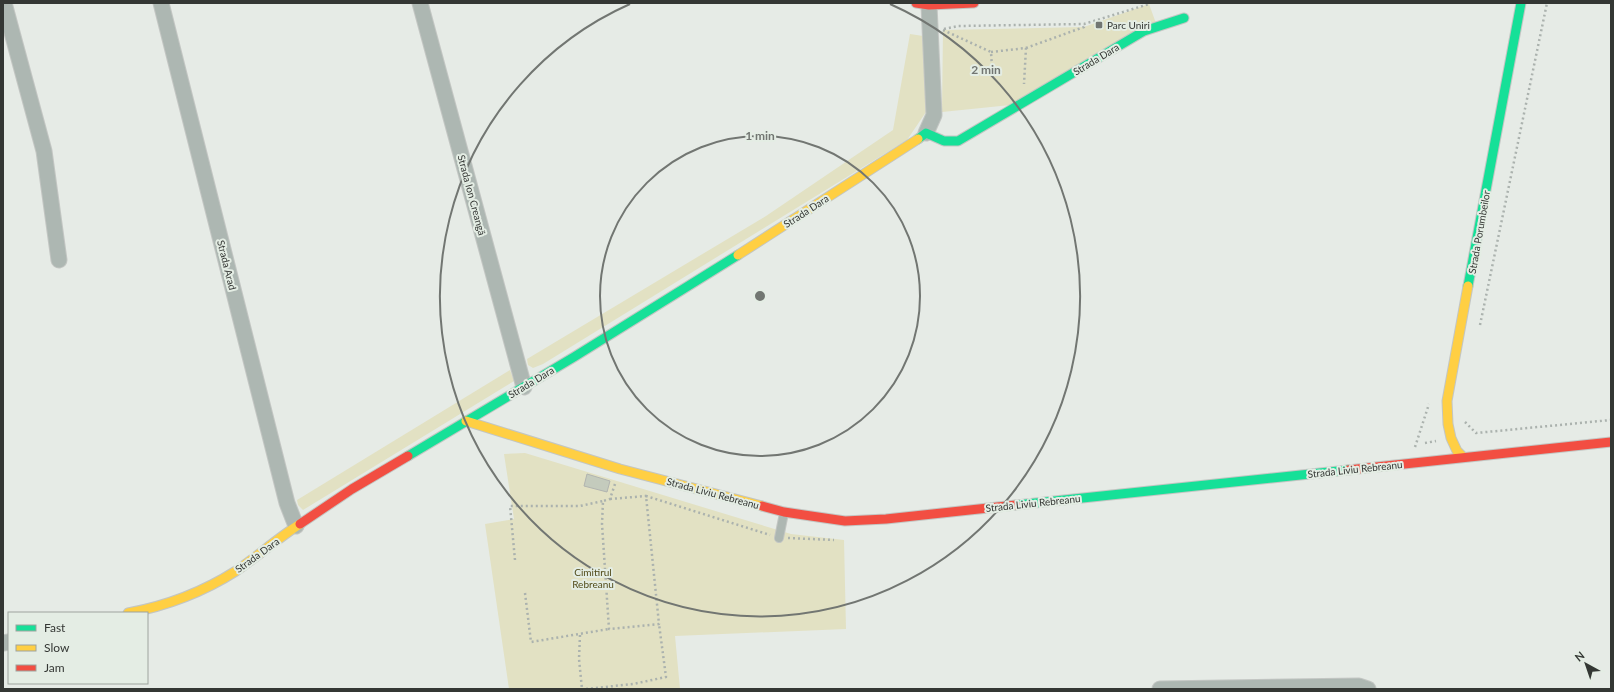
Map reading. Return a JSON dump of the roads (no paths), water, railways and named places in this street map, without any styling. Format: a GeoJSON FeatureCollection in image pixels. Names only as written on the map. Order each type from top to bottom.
{"type":"FeatureCollection","features":[{"type":"Feature","properties":{"kind":"street"},"geometry":{"type":"LineString","coordinates":[[4,3],[44,151],[59,260]]}},
{"type":"Feature","properties":{"kind":"street","name":"Strada Arad"},"geometry":{"type":"LineString","coordinates":[[161,3],[287,503],[296,526]]}},
{"type":"Feature","properties":{"kind":"street","name":"Strada Ion Creangă"},"geometry":{"type":"LineString","coordinates":[[420,3],[524,387]]}},
{"type":"Feature","properties":{"kind":"street"},"geometry":{"type":"LineString","coordinates":[[926,133],[934,115],[920,3],[974,3]]}},
{"type":"Feature","properties":{"kind":"street","name":"Strada Porumbeilor"},"geometry":{"type":"LineString","coordinates":[[1463,457],[1455,449],[1451,438],[1447,401],[1521,3]]}},
{"type":"Feature","properties":{"kind":"street","name":"Strada Dara"},"geometry":{"type":"LineString","coordinates":[[134,612],[150,609],[191,595],[235,572],[296,526],[352,489],[524,387],[724,264],[926,133],[944,141],[958,142],[1144,31],[1184,18]]}},
{"type":"Feature","properties":{"kind":"street","name":"Strada Liviu Rebreanu"},"geometry":{"type":"LineString","coordinates":[[466,421],[620,469],[784,512],[845,521],[886,519],[1611,442]]}},
{"type":"Feature","properties":{"kind":"street"},"geometry":{"type":"LineString","coordinates":[[1160,689],[1360,686],[1368,689]]}},
{"type":"Feature","properties":{"kind":"lane"},"geometry":{"type":"LineString","coordinates":[[779,538],[784,512]]}},
{"type":"Feature","properties":{"kind":"place","name":"Parc Uniri"},"geometry":{"type":"Point","coordinates":[1099,25]}},
{"type":"Feature","properties":{"kind":"park label","name":"Cimitirul Rebreanu"},"geometry":{"type":"Point","coordinates":[593,578]}}]}
